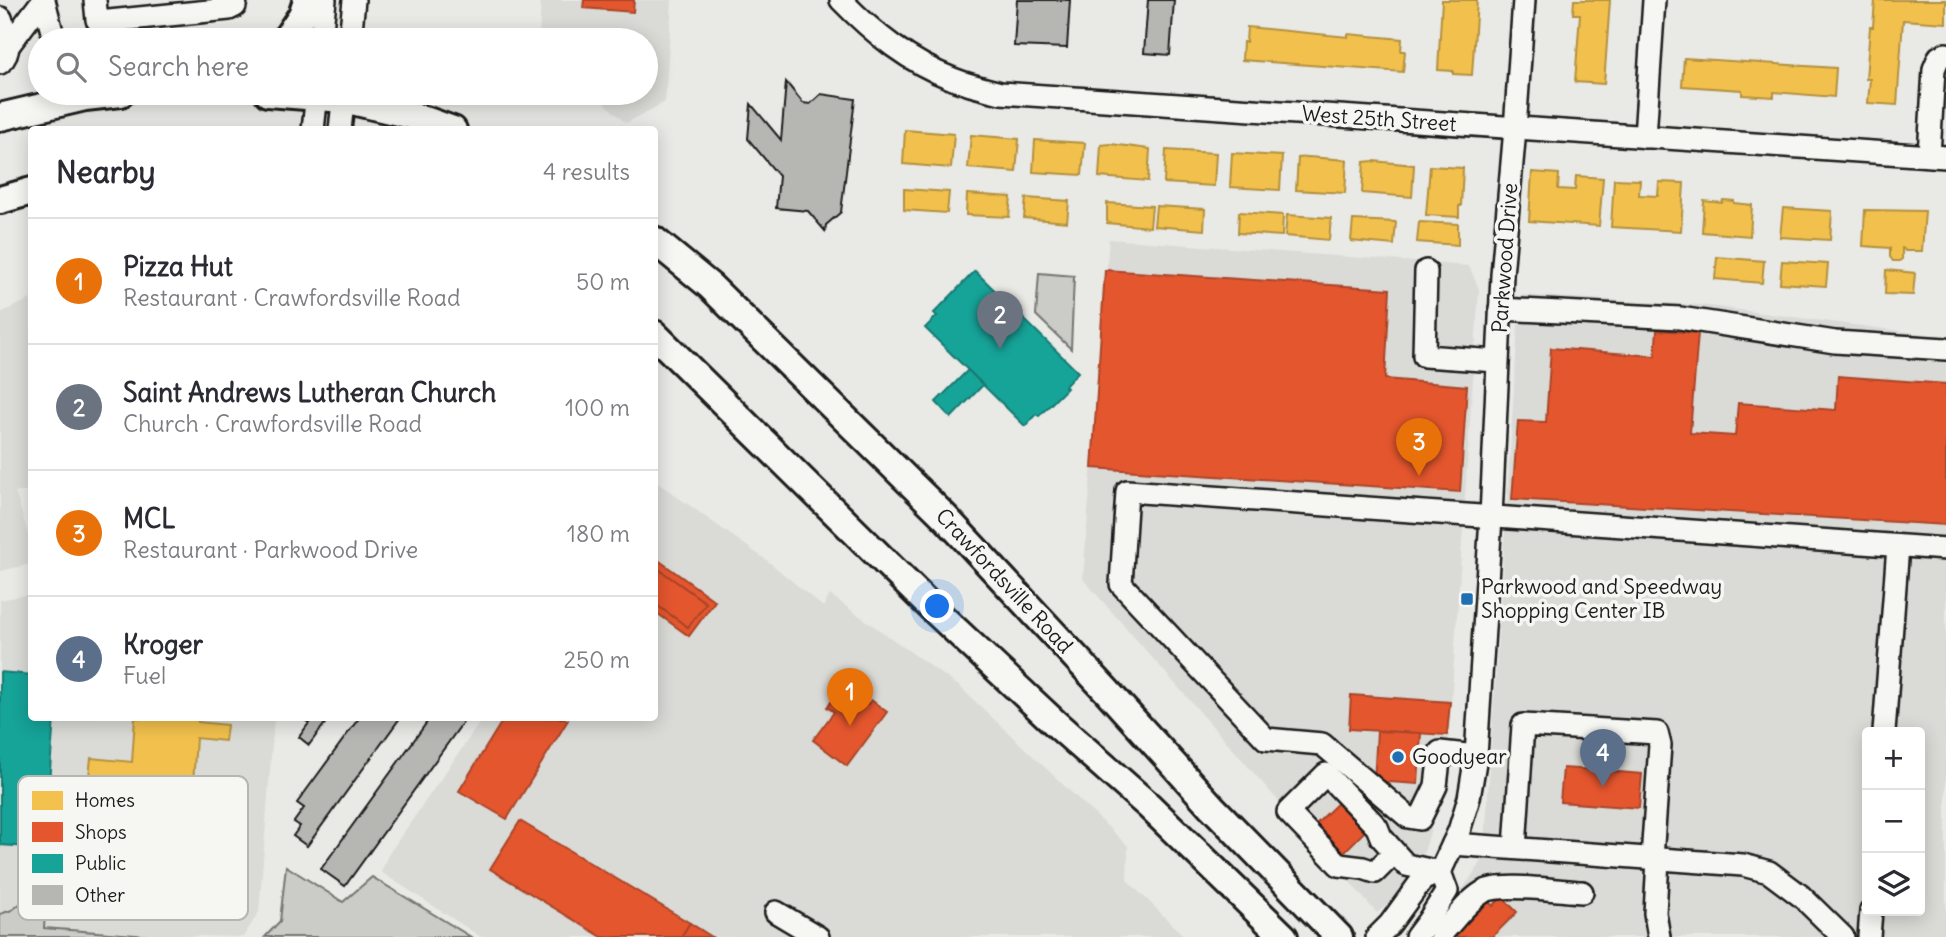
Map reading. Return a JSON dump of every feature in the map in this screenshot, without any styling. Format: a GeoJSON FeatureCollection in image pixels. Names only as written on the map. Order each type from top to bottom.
{"type":"FeatureCollection","features":[{"type":"Feature","properties":{"kind":"main road"},"geometry":{"type":"LineString","coordinates":[[293,28],[302,15],[307,0]]}},
{"type":"Feature","properties":{"kind":"main road"},"geometry":{"type":"LineString","coordinates":[[0,117],[51,105]]}},
{"type":"Feature","properties":{"kind":"main road"},"geometry":{"type":"LineString","coordinates":[[374,105],[441,126]]}},
{"type":"Feature","properties":{"kind":"main road"},"geometry":{"type":"LineString","coordinates":[[0,200],[28,192]]}},
{"type":"Feature","properties":{"kind":"main road","name":"Crawfordsville Road"},"geometry":{"type":"LineString","coordinates":[[658,243],[710,286],[945,517],[1212,807],[1339,937]]}},
{"type":"Feature","properties":{"kind":"main road"},"geometry":{"type":"LineString","coordinates":[[658,338],[932,608],[1149,806],[1284,937]]}},
{"type":"Feature","properties":{"kind":"street"},"geometry":{"type":"LineString","coordinates":[[43,0],[51,28]]}},
{"type":"Feature","properties":{"kind":"street"},"geometry":{"type":"LineString","coordinates":[[4,54],[43,0]]}},
{"type":"Feature","properties":{"kind":"street"},"geometry":{"type":"LineString","coordinates":[[95,0],[98,22],[110,10],[183,6],[229,9],[234,6],[236,0]]}},
{"type":"Feature","properties":{"kind":"street"},"geometry":{"type":"LineString","coordinates":[[322,28],[325,0]]}},
{"type":"Feature","properties":{"kind":"street"},"geometry":{"type":"LineString","coordinates":[[351,28],[354,0]]}},
{"type":"Feature","properties":{"kind":"street","name":"West 25th Street"},"geometry":{"type":"LineString","coordinates":[[841,0],[866,26],[907,56],[952,79],[1001,93],[1937,156]]}},
{"type":"Feature","properties":{"kind":"street","name":"Parkwood Drive"},"geometry":{"type":"LineString","coordinates":[[1440,872],[1469,797],[1476,756],[1502,275],[1524,0]]}},
{"type":"Feature","properties":{"kind":"street"},"geometry":{"type":"LineString","coordinates":[[1645,137],[1654,0]]}},
{"type":"Feature","properties":{"kind":"street"},"geometry":{"type":"LineString","coordinates":[[1,18],[4,54]]}},
{"type":"Feature","properties":{"kind":"street"},"geometry":{"type":"LineString","coordinates":[[1937,156],[1939,117],[1934,69],[1939,57],[1946,54]]}},
{"type":"Feature","properties":{"kind":"street"},"geometry":{"type":"LineString","coordinates":[[313,126],[316,105]]}},
{"type":"Feature","properties":{"kind":"street"},"geometry":{"type":"LineString","coordinates":[[340,126],[343,105]]}},
{"type":"Feature","properties":{"kind":"street"},"geometry":{"type":"LineString","coordinates":[[1426,271],[1424,356],[1497,361]]}},
{"type":"Feature","properties":{"kind":"street"},"geometry":{"type":"LineString","coordinates":[[1500,309],[1680,318],[1835,342],[1946,349]]}},
{"type":"Feature","properties":{"kind":"street"},"geometry":{"type":"LineString","coordinates":[[1476,756],[1440,752],[1436,786],[1420,819],[1408,817],[1322,744],[1266,739],[1121,584],[1127,491],[1946,549]]}},
{"type":"Feature","properties":{"kind":"street"},"geometry":{"type":"LineString","coordinates":[[1884,727],[1898,545]]}},
{"type":"Feature","properties":{"kind":"street"},"geometry":{"type":"LineString","coordinates":[[1515,848],[1523,725],[1657,733],[1660,745],[1655,913],[1659,937]]}},
{"type":"Feature","properties":{"kind":"street"},"geometry":{"type":"LineString","coordinates":[[1394,853],[1374,872],[1339,865],[1287,811],[1326,775],[1377,827],[1381,837],[1406,865],[1440,872]]}},
{"type":"Feature","properties":{"kind":"street"},"geometry":{"type":"LineString","coordinates":[[1453,844],[1743,865],[1769,872],[1801,896],[1843,937]]}},
{"type":"Feature","properties":{"kind":"street"},"geometry":{"type":"LineString","coordinates":[[1377,937],[1390,924],[1422,880],[1440,872]]}},
{"type":"Feature","properties":{"kind":"street"},"geometry":{"type":"LineString","coordinates":[[1416,937],[1447,891],[1440,872]]}},
{"type":"Feature","properties":{"kind":"street"},"geometry":{"type":"LineString","coordinates":[[1441,937],[1473,899],[1486,890],[1500,887],[1582,892]]}},
{"type":"Feature","properties":{"kind":"street"},"geometry":{"type":"LineString","coordinates":[[776,912],[818,937]]}},
{"type":"Feature","properties":{"kind":"street"},"geometry":{"type":"LineString","coordinates":[[1869,937],[1871,916]]}},
{"type":"Feature","properties":{"kind":"shaded area"},"geometry":{"type":"Polygon","coordinates":[[[541,0],[672,0],[665,102],[626,123],[606,105],[658,105],[658,28],[540,28],[541,0]]]}},
{"type":"Feature","properties":{"kind":"shaded area"},"geometry":{"type":"Polygon","coordinates":[[[1109,239],[1469,266],[1479,289],[1446,778],[1422,859],[1401,893],[1377,913],[1083,579],[1109,239]]]}},
{"type":"Feature","properties":{"kind":"shaded area"},"geometry":{"type":"Polygon","coordinates":[[[1039,273],[1074,276],[1071,349],[1036,315],[1039,273]]]}},
{"type":"Feature","properties":{"kind":"shaded area"},"geometry":{"type":"Polygon","coordinates":[[[1520,295],[1701,305],[1946,337],[1946,937],[1432,937],[1484,858],[1520,295]]]}},
{"type":"Feature","properties":{"kind":"shaded area"},"geometry":{"type":"Polygon","coordinates":[[[28,300],[28,492],[15,492],[28,533],[28,565],[0,571],[0,313],[28,300]]]}},
{"type":"Feature","properties":{"kind":"shaded area"},"geometry":{"type":"Polygon","coordinates":[[[658,483],[769,562],[823,607],[830,595],[960,687],[1128,846],[1127,880],[1185,937],[481,937],[381,872],[388,855],[481,721],[658,721],[658,483]]]}},
{"type":"Feature","properties":{"kind":"shaded area"},"geometry":{"type":"Polygon","coordinates":[[[28,595],[28,721],[274,721],[259,912],[243,937],[111,934],[44,928],[45,920],[248,920],[248,776],[18,776],[18,905],[0,914],[0,600],[28,595]]]}},
{"type":"Feature","properties":{"kind":"shaded area"},"geometry":{"type":"Polygon","coordinates":[[[286,866],[343,902],[372,877],[471,937],[265,937],[280,921],[286,866]]]}},
{"type":"Feature","properties":{"kind":"shaded area"},"geometry":{"type":"Polygon","coordinates":[[[18,905],[18,920],[45,920],[44,928],[162,937],[0,937],[0,914],[18,905]]]}},
{"type":"Feature","properties":{"kind":"building: Homes"},"geometry":{"type":"Polygon","coordinates":[[[1442,0],[1477,0],[1472,75],[1438,70],[1442,0]]]}},
{"type":"Feature","properties":{"kind":"building: Homes"},"geometry":{"type":"Polygon","coordinates":[[[1574,0],[1610,0],[1604,84],[1575,82],[1580,14],[1573,14],[1574,0]]]}},
{"type":"Feature","properties":{"kind":"building: Homes"},"geometry":{"type":"Polygon","coordinates":[[[1875,0],[1946,0],[1946,23],[1903,20],[1897,105],[1868,103],[1870,79],[1866,79],[1875,0]]]}},
{"type":"Feature","properties":{"kind":"building: Homes"},"geometry":{"type":"Polygon","coordinates":[[[1247,27],[1348,37],[1348,34],[1402,39],[1401,51],[1405,51],[1403,72],[1242,60],[1247,27]]]}},
{"type":"Feature","properties":{"kind":"building: Homes"},"geometry":{"type":"Polygon","coordinates":[[[1684,58],[1836,68],[1834,97],[1774,92],[1774,97],[1742,95],[1742,90],[1682,86],[1684,58]]]}},
{"type":"Feature","properties":{"kind":"building: Homes"},"geometry":{"type":"Polygon","coordinates":[[[905,130],[954,134],[951,168],[903,164],[905,130]]]}},
{"type":"Feature","properties":{"kind":"building: Homes"},"geometry":{"type":"Polygon","coordinates":[[[971,135],[1019,139],[1016,172],[968,168],[971,135]]]}},
{"type":"Feature","properties":{"kind":"building: Homes"},"geometry":{"type":"Polygon","coordinates":[[[1035,140],[1085,143],[1082,175],[1033,172],[1035,140]]]}},
{"type":"Feature","properties":{"kind":"building: Homes"},"geometry":{"type":"Polygon","coordinates":[[[1101,145],[1150,149],[1148,181],[1099,177],[1101,145]]]}},
{"type":"Feature","properties":{"kind":"building: Homes"},"geometry":{"type":"Polygon","coordinates":[[[1166,150],[1216,153],[1214,186],[1164,183],[1166,150]]]}},
{"type":"Feature","properties":{"kind":"building: Homes"},"geometry":{"type":"Polygon","coordinates":[[[1232,153],[1282,156],[1280,190],[1230,187],[1232,153]]]}},
{"type":"Feature","properties":{"kind":"building: Homes"},"geometry":{"type":"Polygon","coordinates":[[[1298,158],[1347,160],[1345,193],[1296,190],[1298,158]]]}},
{"type":"Feature","properties":{"kind":"building: Homes"},"geometry":{"type":"Polygon","coordinates":[[[1364,162],[1414,165],[1412,197],[1362,193],[1364,162]]]}},
{"type":"Feature","properties":{"kind":"building: Homes"},"geometry":{"type":"Polygon","coordinates":[[[1430,166],[1463,168],[1459,217],[1426,215],[1430,166]]]}},
{"type":"Feature","properties":{"kind":"building: Homes"},"geometry":{"type":"Polygon","coordinates":[[[1532,172],[1559,174],[1558,189],[1575,190],[1576,176],[1603,178],[1599,226],[1529,221],[1532,172]]]}},
{"type":"Feature","properties":{"kind":"building: Homes"},"geometry":{"type":"Polygon","coordinates":[[[1614,179],[1640,180],[1639,195],[1658,196],[1659,182],[1684,183],[1681,231],[1611,227],[1614,179]]]}},
{"type":"Feature","properties":{"kind":"building: Homes"},"geometry":{"type":"Polygon","coordinates":[[[904,189],[949,192],[947,213],[904,210],[904,189]]]}},
{"type":"Feature","properties":{"kind":"building: Homes"},"geometry":{"type":"Polygon","coordinates":[[[967,194],[1011,197],[1009,217],[966,215],[967,194]]]}},
{"type":"Feature","properties":{"kind":"building: Homes"},"geometry":{"type":"Polygon","coordinates":[[[1026,198],[1069,201],[1067,222],[1024,218],[1026,198]]]}},
{"type":"Feature","properties":{"kind":"building: Homes"},"geometry":{"type":"Polygon","coordinates":[[[1723,200],[1752,205],[1750,236],[1702,232],[1704,201],[1722,203],[1723,200]]]}},
{"type":"Feature","properties":{"kind":"building: Homes"},"geometry":{"type":"Polygon","coordinates":[[[1107,203],[1152,206],[1150,227],[1107,223],[1107,203]]]}},
{"type":"Feature","properties":{"kind":"building: Homes"},"geometry":{"type":"Polygon","coordinates":[[[1156,206],[1205,209],[1204,230],[1154,226],[1156,206]]]}},
{"type":"Feature","properties":{"kind":"building: Homes"},"geometry":{"type":"Polygon","coordinates":[[[1783,208],[1832,211],[1830,240],[1780,237],[1783,208]]]}},
{"type":"Feature","properties":{"kind":"building: Homes"},"geometry":{"type":"Polygon","coordinates":[[[1865,210],[1925,211],[1922,251],[1905,251],[1902,248],[1902,259],[1893,261],[1890,248],[1863,246],[1865,210]]]}},
{"type":"Feature","properties":{"kind":"building: Homes"},"geometry":{"type":"Polygon","coordinates":[[[1239,212],[1283,215],[1282,236],[1238,233],[1239,212]]]}},
{"type":"Feature","properties":{"kind":"building: Homes"},"geometry":{"type":"Polygon","coordinates":[[[1287,215],[1331,218],[1329,240],[1285,236],[1287,215]]]}},
{"type":"Feature","properties":{"kind":"building: Homes"},"geometry":{"type":"Polygon","coordinates":[[[1353,220],[1396,222],[1394,245],[1351,241],[1353,220]]]}},
{"type":"Feature","properties":{"kind":"building: Homes"},"geometry":{"type":"Polygon","coordinates":[[[1419,222],[1458,224],[1458,245],[1417,242],[1419,222]]]}},
{"type":"Feature","properties":{"kind":"building: Homes"},"geometry":{"type":"Polygon","coordinates":[[[1717,257],[1764,261],[1762,283],[1715,279],[1717,257]]]}},
{"type":"Feature","properties":{"kind":"building: Homes"},"geometry":{"type":"Polygon","coordinates":[[[1782,261],[1828,264],[1826,286],[1780,283],[1782,261]]]}},
{"type":"Feature","properties":{"kind":"building: Homes"},"geometry":{"type":"Polygon","coordinates":[[[1886,270],[1915,273],[1913,295],[1885,294],[1886,270]]]}},
{"type":"Feature","properties":{"kind":"building: Homes"},"geometry":{"type":"Polygon","coordinates":[[[135,721],[198,721],[227,725],[225,741],[196,738],[194,776],[89,776],[91,758],[132,762],[135,721]]]}},
{"type":"Feature","properties":{"kind":"building: Shops"},"geometry":{"type":"Polygon","coordinates":[[[584,0],[634,0],[633,12],[583,8],[584,0]]]}},
{"type":"Feature","properties":{"kind":"building: Shops"},"geometry":{"type":"Polygon","coordinates":[[[1105,270],[1390,289],[1385,379],[1467,386],[1460,492],[1092,468],[1105,270]]]}},
{"type":"Feature","properties":{"kind":"building: Shops"},"geometry":{"type":"Polygon","coordinates":[[[1657,330],[1698,333],[1690,433],[1735,436],[1738,403],[1836,410],[1838,376],[1946,384],[1946,525],[1512,499],[1518,421],[1546,422],[1551,348],[1655,356],[1657,330]]]}},
{"type":"Feature","properties":{"kind":"building: Shops"},"geometry":{"type":"Polygon","coordinates":[[[658,560],[715,601],[689,636],[658,614],[658,606],[688,627],[706,603],[658,569],[658,560]]]}},
{"type":"Feature","properties":{"kind":"building: Shops"},"geometry":{"type":"Polygon","coordinates":[[[658,569],[706,603],[688,627],[658,606],[658,569]]]}},
{"type":"Feature","properties":{"kind":"building: Shops"},"geometry":{"type":"Polygon","coordinates":[[[850,691],[868,704],[871,700],[887,712],[847,766],[813,740],[834,712],[827,707],[836,696],[842,701],[850,691]]]}},
{"type":"Feature","properties":{"kind":"building: Shops"},"geometry":{"type":"Polygon","coordinates":[[[1351,695],[1450,702],[1447,735],[1349,729],[1351,695]]]}},
{"type":"Feature","properties":{"kind":"building: Shops"},"geometry":{"type":"Polygon","coordinates":[[[502,721],[567,721],[507,819],[459,791],[502,721]]]}},
{"type":"Feature","properties":{"kind":"building: Shops","name":"Goodyear"},"geometry":{"type":"Polygon","coordinates":[[[1377,731],[1421,733],[1418,784],[1374,781],[1377,731]]]}},
{"type":"Feature","properties":{"kind":"building: Shops"},"geometry":{"type":"Polygon","coordinates":[[[1597,755],[1609,756],[1607,771],[1642,774],[1639,808],[1560,802],[1563,768],[1596,770],[1597,755]]]}},
{"type":"Feature","properties":{"kind":"building: Shops"},"geometry":{"type":"Polygon","coordinates":[[[1344,797],[1371,825],[1339,857],[1311,829],[1344,797]]]}},
{"type":"Feature","properties":{"kind":"building: Shops"},"geometry":{"type":"Polygon","coordinates":[[[520,821],[690,923],[681,937],[602,937],[490,869],[520,821]]]}},
{"type":"Feature","properties":{"kind":"building: Shops"},"geometry":{"type":"Polygon","coordinates":[[[1502,897],[1517,912],[1492,937],[1452,937],[1459,930],[1457,928],[1476,910],[1477,912],[1488,901],[1493,906],[1502,897]]]}},
{"type":"Feature","properties":{"kind":"building: Shops"},"geometry":{"type":"Polygon","coordinates":[[[690,923],[712,937],[681,937],[690,923]]]}},
{"type":"Feature","properties":{"kind":"building: Public"},"geometry":{"type":"Polygon","coordinates":[[[975,271],[1078,372],[1065,386],[1067,388],[1025,426],[925,328],[937,316],[934,313],[975,271]]]}},
{"type":"Feature","properties":{"kind":"building: Public"},"geometry":{"type":"Polygon","coordinates":[[[968,370],[983,385],[951,418],[936,402],[968,370]]]}},
{"type":"Feature","properties":{"kind":"building: Public"},"geometry":{"type":"Polygon","coordinates":[[[0,672],[28,675],[28,721],[54,721],[50,776],[18,776],[18,846],[0,845],[0,672]]]}},
{"type":"Feature","properties":{"kind":"building: Other"},"geometry":{"type":"Polygon","coordinates":[[[1017,0],[1070,0],[1067,48],[1014,46],[1017,0]]]}},
{"type":"Feature","properties":{"kind":"building: Other"},"geometry":{"type":"Polygon","coordinates":[[[1148,0],[1174,0],[1170,55],[1144,53],[1148,0]]]}},
{"type":"Feature","properties":{"kind":"building: Other"},"geometry":{"type":"Polygon","coordinates":[[[786,82],[803,103],[810,104],[821,94],[855,99],[841,212],[826,225],[825,231],[808,211],[776,208],[779,176],[748,139],[751,104],[781,140],[786,82]]]}},
{"type":"Feature","properties":{"kind":"building: Other"},"geometry":{"type":"Polygon","coordinates":[[[306,721],[327,721],[309,745],[299,737],[309,723],[306,721]]]}},
{"type":"Feature","properties":{"kind":"building: Other"},"geometry":{"type":"Polygon","coordinates":[[[357,721],[398,721],[307,846],[293,836],[300,826],[294,822],[304,808],[297,803],[357,721]]]}},
{"type":"Feature","properties":{"kind":"building: Other"},"geometry":{"type":"Polygon","coordinates":[[[428,721],[464,721],[345,886],[321,869],[428,721]]]}},
{"type":"Feature","properties":{"kind":"place","name":"Saint Andrews Lutheran Church"},"geometry":{"type":"Point","coordinates":[1000,349]}},
{"type":"Feature","properties":{"kind":"place","name":"MCL"},"geometry":{"type":"Point","coordinates":[1419,476]}},
{"type":"Feature","properties":{"kind":"place","name":"Parkwood and Speedway Shopping Center IB"},"geometry":{"type":"Point","coordinates":[1467,599]}},
{"type":"Feature","properties":{"kind":"place","name":"Pizza Hut"},"geometry":{"type":"Point","coordinates":[850,726]}},
{"type":"Feature","properties":{"kind":"place","name":"Goodyear"},"geometry":{"type":"Point","coordinates":[1398,757]}},
{"type":"Feature","properties":{"kind":"place","name":"Kroger"},"geometry":{"type":"Point","coordinates":[1603,787]}}]}
